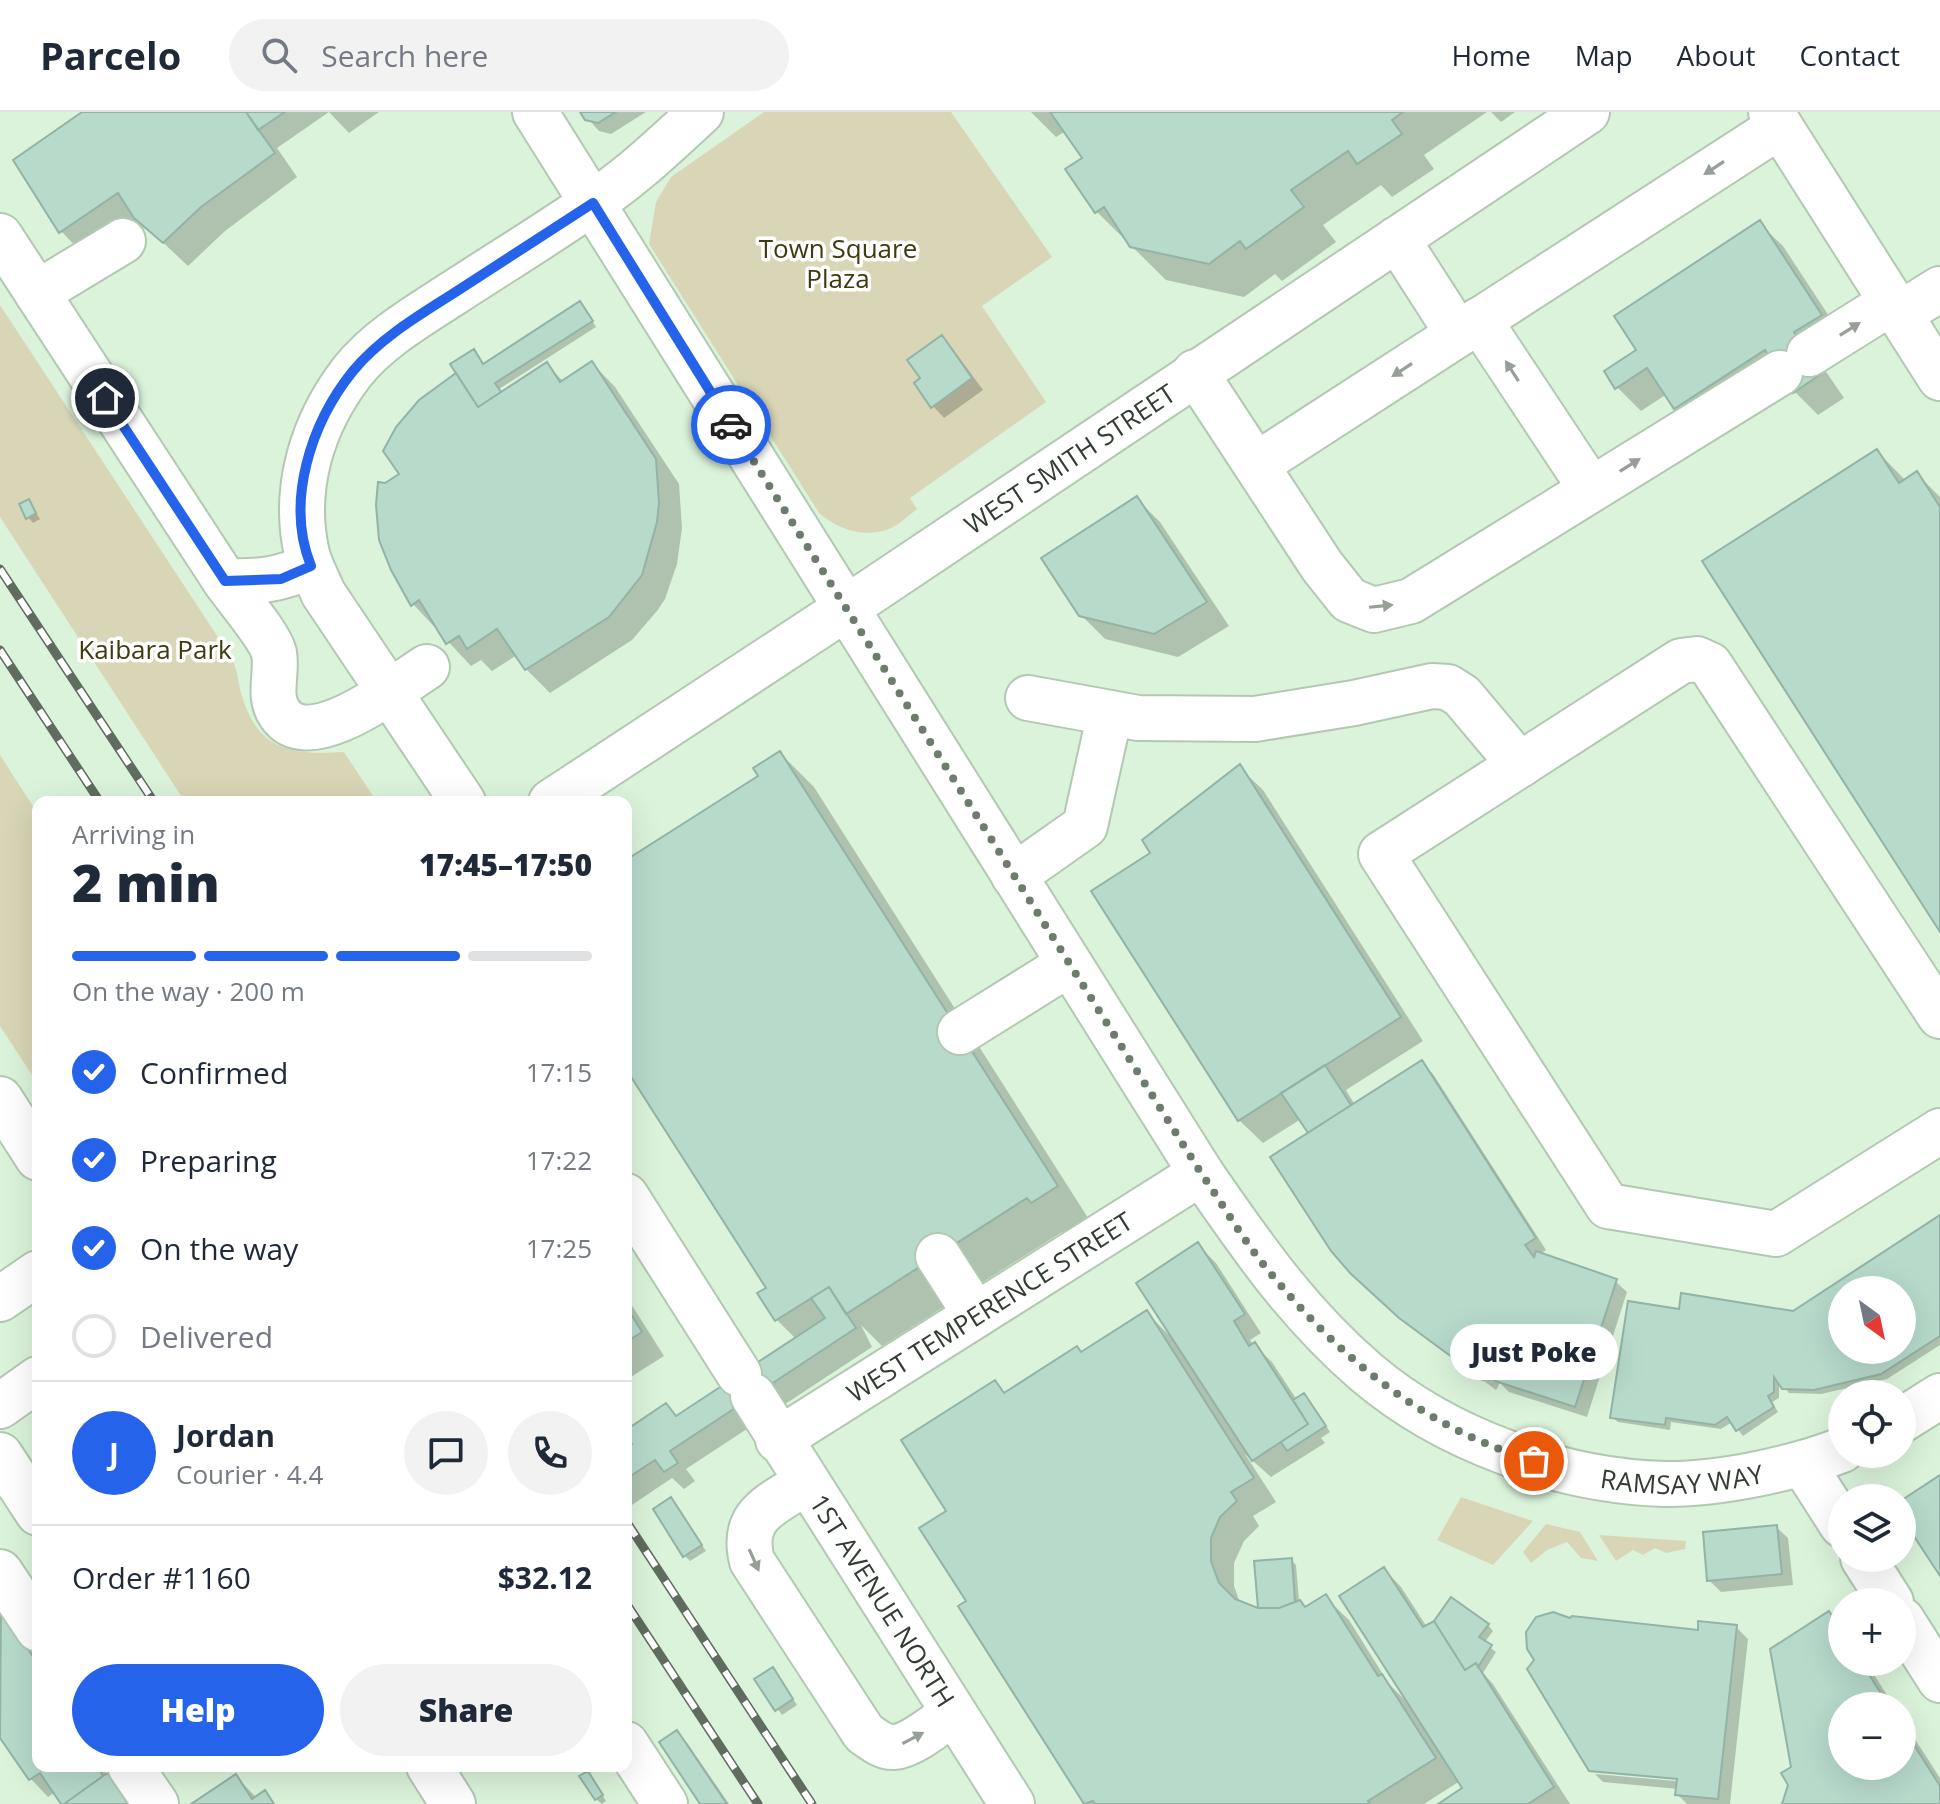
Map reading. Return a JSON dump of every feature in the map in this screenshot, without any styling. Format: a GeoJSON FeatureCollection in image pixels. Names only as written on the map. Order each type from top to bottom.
{"type":"FeatureCollection","features":[{"type":"Feature","properties":{"kind":"street","name":"RAMSAY WAY"},"geometry":{"type":"LineString","coordinates":[[535,112],[1201,1173],[1261,1261],[1302,1310],[1368,1374],[1408,1404],[1495,1449],[1554,1467],[1665,1484],[1719,1479],[1823,1457]]}},
{"type":"Feature","properties":{"kind":"street"},"geometry":{"type":"LineString","coordinates":[[459,796],[323,593],[311,566],[301,510],[304,470],[313,439],[353,371],[383,343],[421,314],[593,203],[638,169],[701,112]]}},
{"type":"Feature","properties":{"kind":"street","name":"WEST SMITH STREET"},"geometry":{"type":"LineString","coordinates":[[560,796],[1587,112]]}},
{"type":"Feature","properties":{"kind":"street"},"geometry":{"type":"LineString","coordinates":[[1256,465],[1469,327],[1776,119],[1940,378]]}},
{"type":"Feature","properties":{"kind":"street"},"geometry":{"type":"LineString","coordinates":[[0,236],[274,652],[274,700],[280,715],[292,724],[327,727],[427,667]]}},
{"type":"Feature","properties":{"kind":"street"},"geometry":{"type":"LineString","coordinates":[[1397,239],[1546,421],[1591,489]]}},
{"type":"Feature","properties":{"kind":"street"},"geometry":{"type":"LineString","coordinates":[[37,293],[123,241]]}},
{"type":"Feature","properties":{"kind":"street"},"geometry":{"type":"LineString","coordinates":[[1195,372],[1322,566],[1349,600],[1374,610],[1411,601],[1794,364],[1896,308],[1940,289]]}},
{"type":"Feature","properties":{"kind":"street"},"geometry":{"type":"LineString","coordinates":[[225,581],[281,579],[311,566]]}},
{"type":"Feature","properties":{"kind":"street"},"geometry":{"type":"LineString","coordinates":[[1940,1016],[1710,665],[1697,659],[1681,661],[1381,854],[1608,1206],[1776,1234],[1940,1131]]}},
{"type":"Feature","properties":{"kind":"street"},"geometry":{"type":"LineString","coordinates":[[1028,698],[1138,718],[1255,719],[1354,703],[1432,686],[1448,687],[1462,696],[1520,765]]}},
{"type":"Feature","properties":{"kind":"street"},"geometry":{"type":"LineString","coordinates":[[1014,876],[1077,835],[1085,826],[1110,713]]}},
{"type":"Feature","properties":{"kind":"street"},"geometry":{"type":"LineString","coordinates":[[960,1032],[1069,964]]}},
{"type":"Feature","properties":{"kind":"street"},"geometry":{"type":"LineString","coordinates":[[0,1099],[32,1149]]}},
{"type":"Feature","properties":{"kind":"street","name":"WEST TEMPERENCE STREET"},"geometry":{"type":"LineString","coordinates":[[778,1440],[1201,1173]]}},
{"type":"Feature","properties":{"kind":"street","name":"1ST AVENUE NORTH"},"geometry":{"type":"LineString","coordinates":[[632,1205],[805,1483],[1012,1804]]}},
{"type":"Feature","properties":{"kind":"street"},"geometry":{"type":"LineString","coordinates":[[938,1256],[976,1315]]}},
{"type":"Feature","properties":{"kind":"street"},"geometry":{"type":"LineString","coordinates":[[0,1299],[32,1277]]}},
{"type":"Feature","properties":{"kind":"street"},"geometry":{"type":"LineString","coordinates":[[0,1406],[32,1383]]}},
{"type":"Feature","properties":{"kind":"street"},"geometry":{"type":"LineString","coordinates":[[1916,1411],[1940,1396]]}},
{"type":"Feature","properties":{"kind":"street"},"geometry":{"type":"LineString","coordinates":[[0,1455],[32,1504]]}},
{"type":"Feature","properties":{"kind":"street"},"geometry":{"type":"LineString","coordinates":[[1823,1457],[1831,1484]]}},
{"type":"Feature","properties":{"kind":"street"},"geometry":{"type":"LineString","coordinates":[[805,1483],[760,1513],[750,1528],[747,1542],[752,1561],[864,1733],[879,1744],[895,1747],[914,1739],[953,1713]]}},
{"type":"Feature","properties":{"kind":"street"},"geometry":{"type":"LineString","coordinates":[[0,1572],[32,1620]]}},
{"type":"Feature","properties":{"kind":"street"},"geometry":{"type":"LineString","coordinates":[[1916,1642],[1940,1680]]}},
{"type":"Feature","properties":{"kind":"street"},"geometry":{"type":"LineString","coordinates":[[632,1753],[665,1804]]}},
{"type":"Feature","properties":{"kind":"street"},"geometry":{"type":"LineString","coordinates":[[134,1772],[156,1804]]}},
{"type":"Feature","properties":{"kind":"street"},"geometry":{"type":"LineString","coordinates":[[433,1772],[453,1804]]}},
{"type":"Feature","properties":{"kind":"green space","name":"Town Square Plaza"},"geometry":{"type":"Polygon","coordinates":[[[764,112],[951,112],[1052,257],[982,306],[1046,402],[910,498],[917,509],[898,524],[882,531],[853,531],[819,513],[649,244],[656,202],[671,177],[764,112]]]}},
{"type":"Feature","properties":{"kind":"green space","name":"Kaibara Park"},"geometry":{"type":"Polygon","coordinates":[[[0,305],[229,654],[249,715],[258,729],[280,746],[294,750],[344,752],[373,796],[181,796],[0,517],[0,305]]]}},
{"type":"Feature","properties":{"kind":"green space"},"geometry":{"type":"Polygon","coordinates":[[[0,755],[32,805],[32,1075],[0,1026],[0,755]]]}},
{"type":"Feature","properties":{"kind":"green space"},"geometry":{"type":"Polygon","coordinates":[[[1461,1497],[1533,1521],[1493,1565],[1437,1540],[1461,1497]]]}},
{"type":"Feature","properties":{"kind":"green space"},"geometry":{"type":"Polygon","coordinates":[[[1546,1524],[1580,1532],[1598,1561],[1581,1558],[1567,1542],[1547,1550],[1531,1563],[1523,1552],[1546,1524]]]}},
{"type":"Feature","properties":{"kind":"green space"},"geometry":{"type":"Polygon","coordinates":[[[1599,1535],[1686,1541],[1685,1549],[1666,1553],[1655,1548],[1643,1555],[1633,1550],[1616,1561],[1599,1535]]]}},
{"type":"Feature","properties":{"kind":"building"},"geometry":{"type":"Polygon","coordinates":[[[82,112],[246,112],[275,153],[201,207],[163,243],[134,218],[118,193],[59,233],[13,160],[82,112]]]}},
{"type":"Feature","properties":{"kind":"building"},"geometry":{"type":"Polygon","coordinates":[[[246,112],[285,112],[258,130],[246,112]]]}},
{"type":"Feature","properties":{"kind":"building"},"geometry":{"type":"Polygon","coordinates":[[[580,112],[616,112],[598,123],[585,120],[580,112]]]}},
{"type":"Feature","properties":{"kind":"building"},"geometry":{"type":"Polygon","coordinates":[[[1050,112],[1403,112],[1392,120],[1402,134],[1357,164],[1348,151],[1291,190],[1304,207],[1246,249],[1240,241],[1209,264],[1130,247],[1104,207],[1095,213],[1065,169],[1082,158],[1050,112]]]}},
{"type":"Feature","properties":{"kind":"building"},"geometry":{"type":"Polygon","coordinates":[[[1760,220],[1822,315],[1794,332],[1821,374],[1793,393],[1765,350],[1674,409],[1647,368],[1615,389],[1604,371],[1636,350],[1614,316],[1760,220]]]}},
{"type":"Feature","properties":{"kind":"building"},"geometry":{"type":"Polygon","coordinates":[[[580,301],[593,321],[495,383],[501,392],[478,407],[450,364],[474,349],[483,364],[580,301]]]}},
{"type":"Feature","properties":{"kind":"building"},"geometry":{"type":"Polygon","coordinates":[[[942,335],[972,378],[931,408],[914,383],[920,378],[907,360],[942,335]]]}},
{"type":"Feature","properties":{"kind":"building"},"geometry":{"type":"Polygon","coordinates":[[[592,361],[656,459],[657,522],[642,575],[609,617],[525,670],[497,629],[467,649],[459,636],[446,644],[419,600],[411,606],[379,540],[378,482],[385,483],[399,474],[383,451],[396,427],[419,400],[456,373],[478,407],[547,362],[560,382],[592,361]]]}},
{"type":"Feature","properties":{"kind":"building"},"geometry":{"type":"Polygon","coordinates":[[[1877,449],[1899,483],[1917,471],[1940,507],[1940,932],[1702,561],[1877,449]]]}},
{"type":"Feature","properties":{"kind":"building"},"geometry":{"type":"Polygon","coordinates":[[[1137,496],[1207,602],[1154,634],[1079,616],[1041,558],[1137,496]]]}},
{"type":"Feature","properties":{"kind":"building"},"geometry":{"type":"Polygon","coordinates":[[[29,499],[36,513],[26,519],[19,504],[29,499]]]}},
{"type":"Feature","properties":{"kind":"building"},"geometry":{"type":"Polygon","coordinates":[[[780,751],[1058,1186],[1031,1203],[1027,1198],[846,1314],[829,1287],[775,1321],[757,1293],[766,1288],[632,1078],[632,856],[758,776],[753,768],[780,751]]]}},
{"type":"Feature","properties":{"kind":"building"},"geometry":{"type":"Polygon","coordinates":[[[1240,764],[1401,1017],[1238,1121],[1091,891],[1150,853],[1142,840],[1240,764]]]}},
{"type":"Feature","properties":{"kind":"building"},"geometry":{"type":"Polygon","coordinates":[[[1422,1060],[1536,1238],[1525,1245],[1534,1257],[1536,1251],[1617,1279],[1575,1407],[1495,1381],[1497,1376],[1487,1373],[1483,1380],[1399,1318],[1331,1251],[1270,1157],[1422,1060]]]}},
{"type":"Feature","properties":{"kind":"building"},"geometry":{"type":"Polygon","coordinates":[[[1325,1065],[1351,1105],[1308,1133],[1281,1093],[1325,1065]]]}},
{"type":"Feature","properties":{"kind":"building"},"geometry":{"type":"Polygon","coordinates":[[[1940,1215],[1940,1336],[1916,1351],[1916,1276],[1847,1276],[1940,1215]]]}},
{"type":"Feature","properties":{"kind":"building"},"geometry":{"type":"Polygon","coordinates":[[[1198,1242],[1245,1314],[1234,1321],[1249,1346],[1255,1342],[1308,1424],[1252,1461],[1136,1283],[1198,1242]]]}},
{"type":"Feature","properties":{"kind":"building"},"geometry":{"type":"Polygon","coordinates":[[[829,1287],[856,1328],[670,1451],[678,1463],[664,1472],[655,1460],[632,1475],[632,1426],[666,1403],[676,1416],[825,1318],[811,1298],[829,1287]]]}},
{"type":"Feature","properties":{"kind":"building"},"geometry":{"type":"Polygon","coordinates":[[[1828,1288],[1828,1364],[1897,1364],[1881,1374],[1856,1380],[1828,1380],[1828,1387],[1814,1390],[1782,1389],[1774,1377],[1774,1392],[1768,1396],[1774,1407],[1736,1431],[1727,1417],[1715,1425],[1666,1418],[1665,1425],[1610,1418],[1628,1301],[1679,1309],[1681,1293],[1793,1311],[1828,1288]]]}},
{"type":"Feature","properties":{"kind":"building"},"geometry":{"type":"Polygon","coordinates":[[[1147,1310],[1254,1478],[1231,1492],[1237,1501],[1220,1517],[1211,1538],[1211,1561],[1219,1583],[1235,1599],[1258,1608],[1279,1608],[1300,1600],[1305,1607],[1326,1594],[1378,1676],[1382,1674],[1436,1758],[1368,1801],[1370,1804],[1095,1804],[1093,1801],[1084,1804],[958,1606],[966,1601],[919,1528],[946,1511],[901,1440],[995,1380],[1004,1393],[1077,1346],[1081,1352],[1147,1310]]]}},
{"type":"Feature","properties":{"kind":"building"},"geometry":{"type":"Polygon","coordinates":[[[632,1316],[642,1332],[632,1338],[632,1316]]]}},
{"type":"Feature","properties":{"kind":"building"},"geometry":{"type":"Polygon","coordinates":[[[1304,1393],[1326,1426],[1287,1451],[1281,1442],[1308,1424],[1293,1400],[1304,1393]]]}},
{"type":"Feature","properties":{"kind":"building"},"geometry":{"type":"Polygon","coordinates":[[[1940,1475],[1940,1576],[1916,1539],[1916,1491],[1940,1475]]]}},
{"type":"Feature","properties":{"kind":"building"},"geometry":{"type":"Polygon","coordinates":[[[671,1497],[702,1545],[683,1557],[653,1509],[671,1497]]]}},
{"type":"Feature","properties":{"kind":"building"},"geometry":{"type":"Polygon","coordinates":[[[1777,1525],[1782,1574],[1707,1581],[1703,1532],[1777,1525]]]}},
{"type":"Feature","properties":{"kind":"building"},"geometry":{"type":"Polygon","coordinates":[[[1292,1558],[1295,1602],[1279,1608],[1258,1608],[1254,1561],[1292,1558]]]}},
{"type":"Feature","properties":{"kind":"building"},"geometry":{"type":"Polygon","coordinates":[[[1384,1567],[1423,1627],[1434,1621],[1465,1670],[1476,1663],[1554,1787],[1528,1804],[1438,1804],[1462,1788],[1339,1596],[1384,1567]]]}},
{"type":"Feature","properties":{"kind":"building"},"geometry":{"type":"Polygon","coordinates":[[[1451,1597],[1489,1624],[1479,1637],[1492,1645],[1478,1667],[1476,1663],[1465,1670],[1434,1621],[1451,1597]]]}},
{"type":"Feature","properties":{"kind":"building"},"geometry":{"type":"Polygon","coordinates":[[[1,1610],[32,1655],[32,1772],[101,1772],[103,1776],[61,1804],[40,1773],[29,1780],[0,1738],[1,1610]]]}},
{"type":"Feature","properties":{"kind":"building"},"geometry":{"type":"Polygon","coordinates":[[[1553,1612],[1570,1618],[1698,1630],[1698,1621],[1737,1625],[1718,1799],[1675,1795],[1677,1779],[1589,1771],[1527,1669],[1534,1660],[1527,1649],[1526,1632],[1536,1617],[1553,1612]]]}},
{"type":"Feature","properties":{"kind":"building"},"geometry":{"type":"Polygon","coordinates":[[[1828,1612],[1828,1676],[1870,1676],[1880,1692],[1828,1692],[1828,1780],[1916,1780],[1916,1748],[1940,1786],[1940,1804],[1782,1804],[1788,1785],[1781,1773],[1791,1767],[1770,1649],[1828,1612]]]}},
{"type":"Feature","properties":{"kind":"building"},"geometry":{"type":"Polygon","coordinates":[[[773,1667],[793,1699],[775,1711],[754,1679],[773,1667]]]}},
{"type":"Feature","properties":{"kind":"building"},"geometry":{"type":"Polygon","coordinates":[[[677,1730],[727,1804],[700,1804],[659,1742],[677,1730]]]}},
{"type":"Feature","properties":{"kind":"building"},"geometry":{"type":"Polygon","coordinates":[[[589,1772],[603,1795],[595,1800],[579,1776],[589,1772]]]}},
{"type":"Feature","properties":{"kind":"building"},"geometry":{"type":"Polygon","coordinates":[[[108,1773],[129,1804],[64,1804],[103,1776],[108,1773]]]}},
{"type":"Feature","properties":{"kind":"building"},"geometry":{"type":"Polygon","coordinates":[[[236,1774],[252,1799],[265,1790],[274,1804],[191,1804],[236,1774]]]}},
{"type":"Feature","properties":{"kind":"railway"},"geometry":{"type":"LineString","coordinates":[[0,569],[150,796]]}},
{"type":"Feature","properties":{"kind":"railway"},"geometry":{"type":"LineString","coordinates":[[0,650],[96,796]]}},
{"type":"Feature","properties":{"kind":"railway"},"geometry":{"type":"LineString","coordinates":[[632,1530],[812,1804]]}},
{"type":"Feature","properties":{"kind":"railway"},"geometry":{"type":"LineString","coordinates":[[632,1612],[758,1804]]}},
{"type":"Feature","properties":{"kind":"way so far"},"geometry":{"type":"LineString","coordinates":[[731,425],[1201,1173],[1261,1261],[1329,1338],[1368,1374],[1408,1404],[1495,1449],[1534,1461]]}},
{"type":"Feature","properties":{"kind":"place","name":"Just Poke"},"geometry":{"type":"Point","coordinates":[1534,1461]}},
{"type":"Feature","properties":{"kind":"route"},"geometry":{"type":"LineString","coordinates":[[105,398],[225,581],[281,579],[311,566],[301,510],[304,470],[313,439],[353,371],[421,314],[593,203],[731,425]]}}]}
